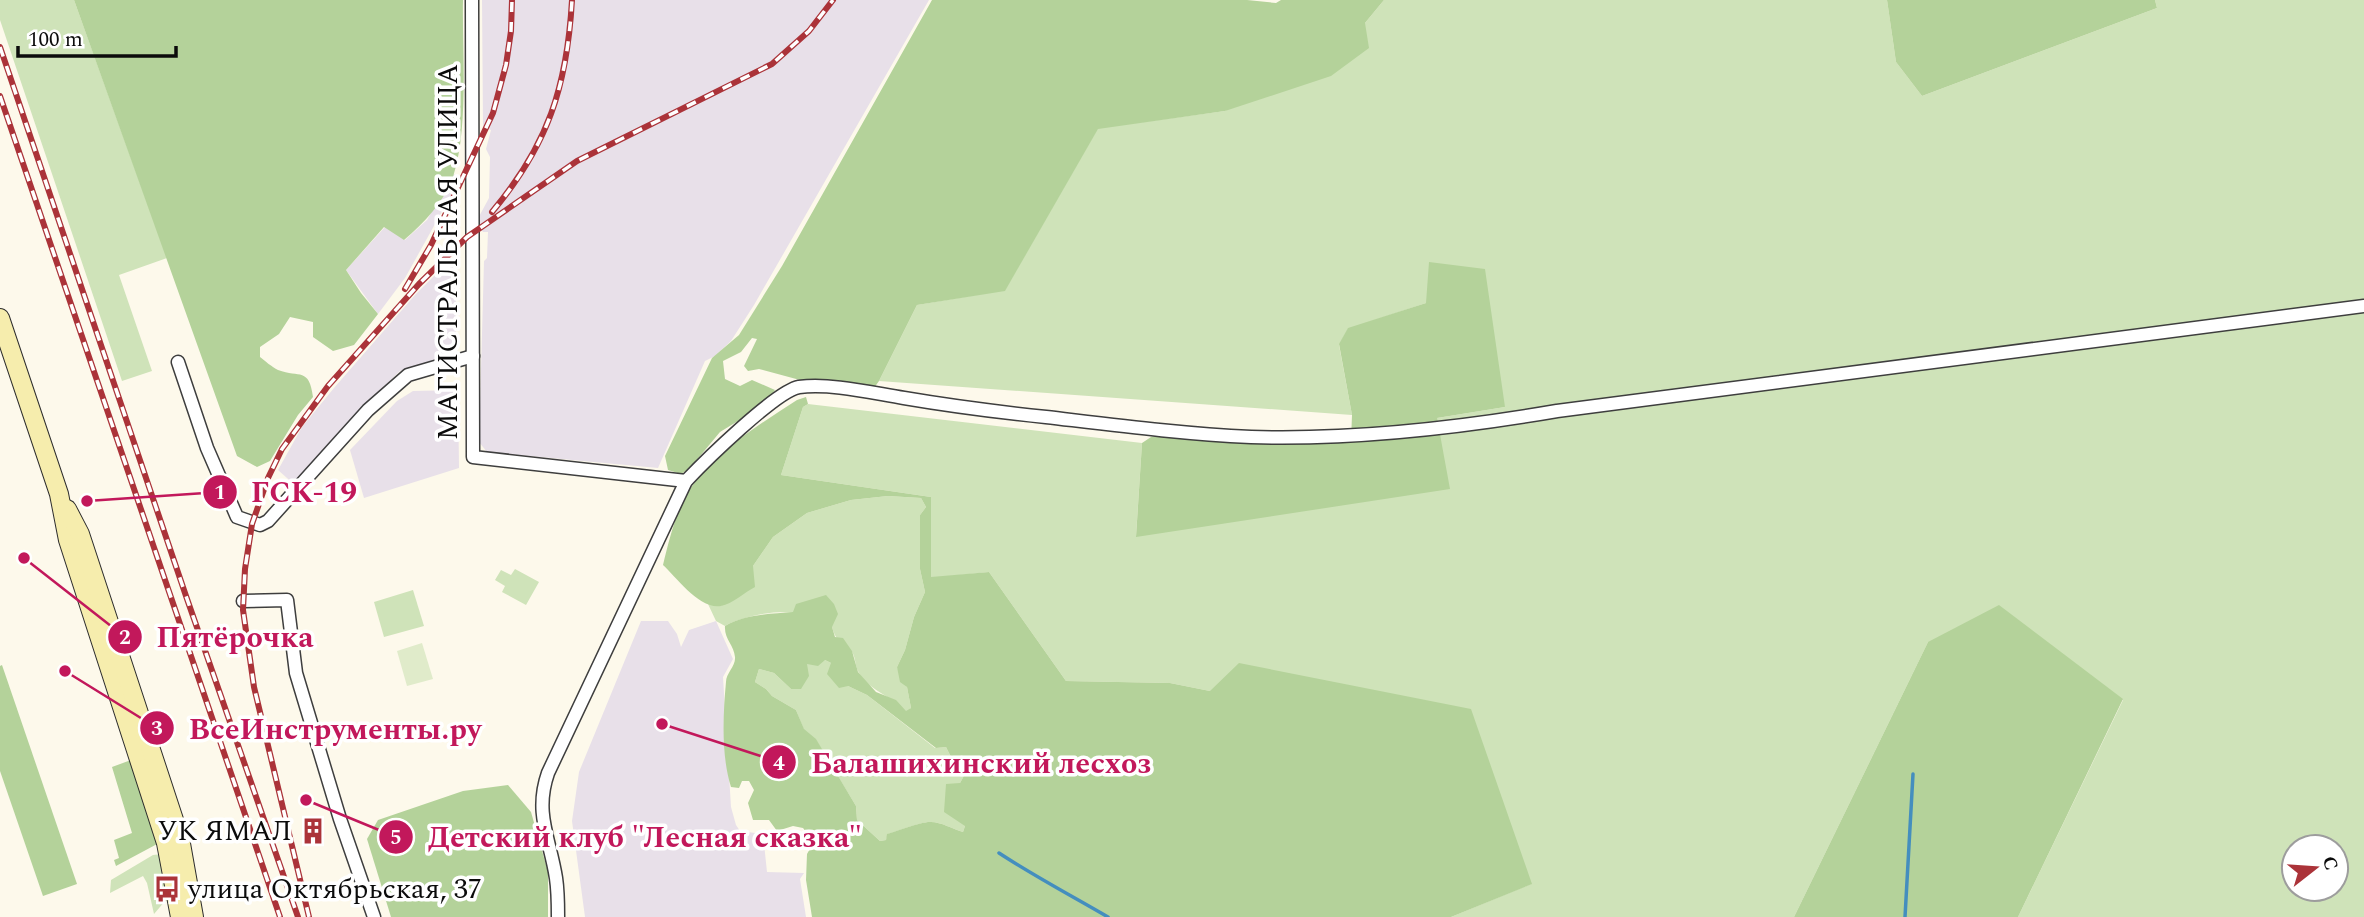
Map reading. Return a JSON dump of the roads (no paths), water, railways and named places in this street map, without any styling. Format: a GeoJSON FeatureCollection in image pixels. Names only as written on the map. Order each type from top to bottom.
{"type":"FeatureCollection","features":[{"type":"Feature","properties":{"kind":"main road"},"geometry":{"type":"LineString","coordinates":[[0,318],[59,494],[68,540],[166,843],[180,917]]}},
{"type":"Feature","properties":{"kind":"main road"},"geometry":{"type":"LineString","coordinates":[[59,494],[80,534],[180,838],[194,917]]}},
{"type":"Feature","properties":{"kind":"street","name":"МАГИСТРАЛЬНАЯ УЛИЦА"},"geometry":{"type":"LineString","coordinates":[[472,0],[474,457],[686,481]]}},
{"type":"Feature","properties":{"kind":"street"},"geometry":{"type":"LineString","coordinates":[[558,917],[557,879],[541,812],[544,787],[686,481],[714,452],[780,396],[797,387],[840,388],[934,403],[1137,428],[1251,436],[1311,437],[1489,423],[1557,411],[2364,306]]}},
{"type":"Feature","properties":{"kind":"street"},"geometry":{"type":"LineString","coordinates":[[178,362],[207,448],[237,517],[255,525],[265,524],[368,410],[408,375],[473,356]]}},
{"type":"Feature","properties":{"kind":"street"},"geometry":{"type":"LineString","coordinates":[[243,601],[287,600],[296,673],[340,819],[374,917]]}},
{"type":"Feature","properties":{"kind":"waterway"},"geometry":{"type":"LineString","coordinates":[[1905,917],[1913,774]]}},
{"type":"Feature","properties":{"kind":"waterway"},"geometry":{"type":"LineString","coordinates":[[999,853],[1108,917]]}},
{"type":"Feature","properties":{"kind":"railway"},"geometry":{"type":"LineString","coordinates":[[405,289],[431,245],[493,113],[506,65],[512,0]]}},
{"type":"Feature","properties":{"kind":"railway"},"geometry":{"type":"LineString","coordinates":[[492,212],[527,163],[551,114],[565,60],[572,0]]}},
{"type":"Feature","properties":{"kind":"railway"},"geometry":{"type":"LineString","coordinates":[[309,917],[254,687],[243,610],[245,569],[252,524],[268,478],[282,449],[328,386],[419,284],[467,237],[577,161],[772,64],[809,31],[833,0]]}},
{"type":"Feature","properties":{"kind":"railway"},"geometry":{"type":"LineString","coordinates":[[0,47],[298,917]]}},
{"type":"Feature","properties":{"kind":"railway"},"geometry":{"type":"LineString","coordinates":[[0,96],[280,917]]}},
{"type":"Feature","properties":{"kind":"place","name":"ГСК-19"},"geometry":{"type":"Point","coordinates":[87,501]}},
{"type":"Feature","properties":{"kind":"place","name":"Пятёрочка"},"geometry":{"type":"Point","coordinates":[24,558]}},
{"type":"Feature","properties":{"kind":"place","name":"ВсеИнструменты.ру"},"geometry":{"type":"Point","coordinates":[65,671]}},
{"type":"Feature","properties":{"kind":"place","name":"Балашихинский лесхоз"},"geometry":{"type":"Point","coordinates":[662,724]}},
{"type":"Feature","properties":{"kind":"place","name":"Детский клуб \"Лесная сказка\""},"geometry":{"type":"Point","coordinates":[306,800]}},
{"type":"Feature","properties":{"kind":"place","name":"УК ЯМАЛ"},"geometry":{"type":"Point","coordinates":[313,831]}},
{"type":"Feature","properties":{"kind":"place","name":"улица Октябрьская, 37"},"geometry":{"type":"Point","coordinates":[167,889]}}]}
